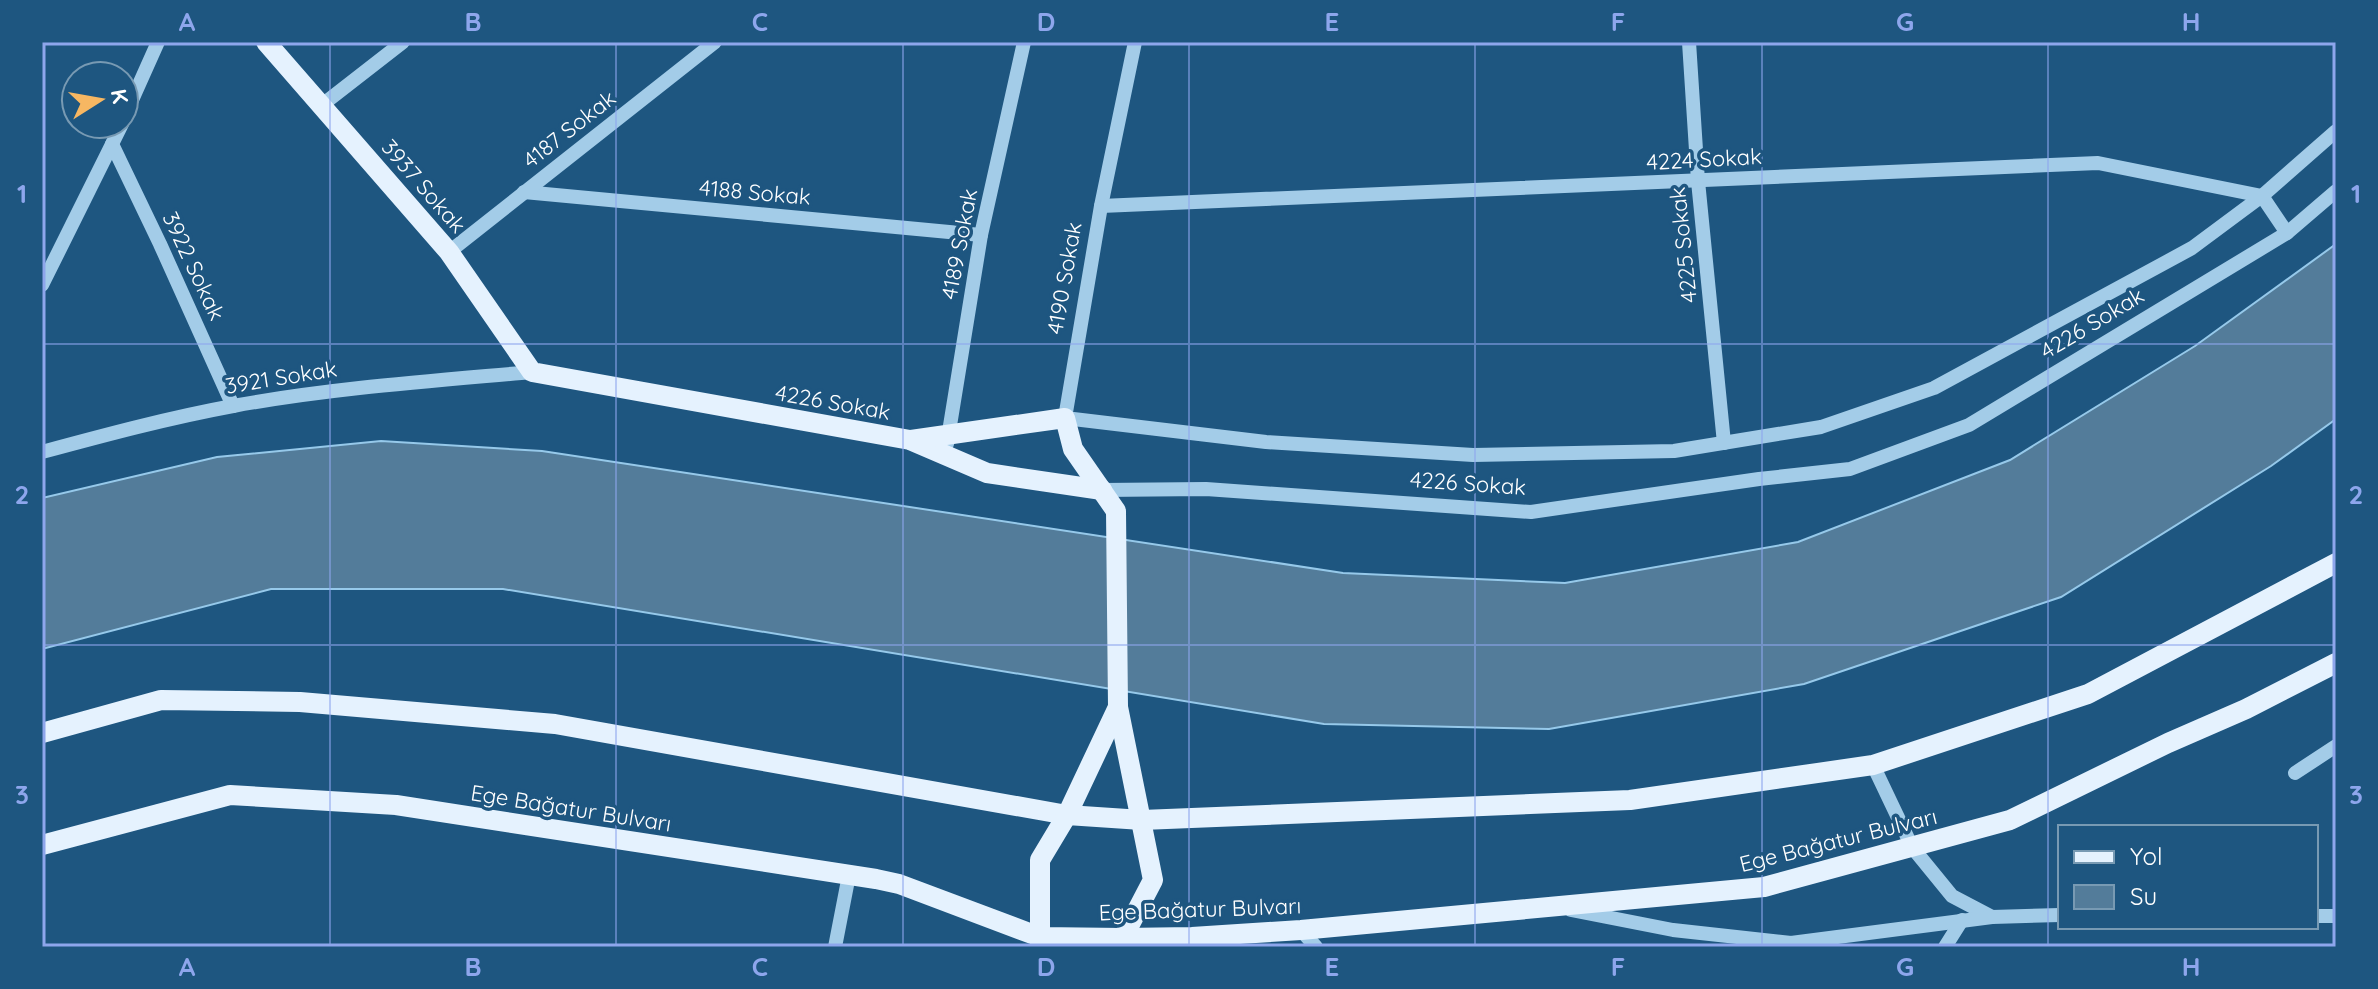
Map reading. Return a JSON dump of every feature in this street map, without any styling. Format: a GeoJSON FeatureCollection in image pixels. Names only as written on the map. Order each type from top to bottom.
{"type":"FeatureCollection","features":[{"type":"Feature","properties":{"kind":"main road","name":"3937 Sokak"},"geometry":{"type":"LineString","coordinates":[[266,42],[449,252],[532,372]]}},
{"type":"Feature","properties":{"kind":"main road","name":"4226 Sokak"},"geometry":{"type":"LineString","coordinates":[[532,372],[947,446],[1065,418]]}},
{"type":"Feature","properties":{"kind":"main road","name":"4190 Sokak"},"geometry":{"type":"LineString","coordinates":[[1065,418],[1073,449],[1116,511],[1118,707]]}},
{"type":"Feature","properties":{"kind":"main road","name":"4226 Sokak"},"geometry":{"type":"LineString","coordinates":[[947,446],[987,473],[1102,490]]}},
{"type":"Feature","properties":{"kind":"main road"},"geometry":{"type":"LineString","coordinates":[[42,733],[161,700],[300,702],[555,724],[1067,815],[1142,820],[1630,800],[1873,765],[2088,694],[2336,563]]}},
{"type":"Feature","properties":{"kind":"main road","name":"Ege Bağatur Bulvarı"},"geometry":{"type":"LineString","coordinates":[[42,845],[230,795],[396,805],[899,884],[1040,942],[1193,942],[1764,887],[2010,820],[2336,663]]}},
{"type":"Feature","properties":{"kind":"main road"},"geometry":{"type":"LineString","coordinates":[[1040,942],[1040,860],[1067,815],[1118,707]]}},
{"type":"Feature","properties":{"kind":"main road"},"geometry":{"type":"LineString","coordinates":[[1118,707],[1153,880],[1120,942]]}},
{"type":"Feature","properties":{"kind":"street"},"geometry":{"type":"LineString","coordinates":[[140,82],[158,42]]}},
{"type":"Feature","properties":{"kind":"street"},"geometry":{"type":"LineString","coordinates":[[322,105],[403,42]]}},
{"type":"Feature","properties":{"kind":"street","name":"4187 Sokak"},"geometry":{"type":"LineString","coordinates":[[449,252],[715,42]]}},
{"type":"Feature","properties":{"kind":"street","name":"4189 Sokak"},"geometry":{"type":"LineString","coordinates":[[947,446],[981,235],[1024,42]]}},
{"type":"Feature","properties":{"kind":"street","name":"4190 Sokak"},"geometry":{"type":"LineString","coordinates":[[1065,418],[1101,206],[1135,42]]}},
{"type":"Feature","properties":{"kind":"street","name":"4225 Sokak"},"geometry":{"type":"LineString","coordinates":[[1689,42],[1698,181],[1724,443]]}},
{"type":"Feature","properties":{"kind":"street"},"geometry":{"type":"LineString","coordinates":[[1065,418],[1266,442],[1473,455],[1674,451],[1821,427],[1934,388],[2192,248],[2262,196],[2336,131]]}},
{"type":"Feature","properties":{"kind":"street"},"geometry":{"type":"LineString","coordinates":[[42,285],[114,140]]}},
{"type":"Feature","properties":{"kind":"street","name":"3922 Sokak"},"geometry":{"type":"LineString","coordinates":[[112,144],[233,406]]}},
{"type":"Feature","properties":{"kind":"street","name":"4224 Sokak"},"geometry":{"type":"LineString","coordinates":[[1101,206],[2098,163],[2262,196]]}},
{"type":"Feature","properties":{"kind":"street","name":"4226 Sokak"},"geometry":{"type":"LineString","coordinates":[[1102,490],[1206,489],[1531,512],[1850,469],[1969,425],[2287,233],[2336,191]]}},
{"type":"Feature","properties":{"kind":"street","name":"4188 Sokak"},"geometry":{"type":"LineString","coordinates":[[524,192],[981,235]]}},
{"type":"Feature","properties":{"kind":"street"},"geometry":{"type":"LineString","coordinates":[[2262,196],[2287,233]]}},
{"type":"Feature","properties":{"kind":"street","name":"3921 Sokak"},"geometry":{"type":"LineString","coordinates":[[42,452],[123,430],[233,406],[354,389],[532,372]]}},
{"type":"Feature","properties":{"kind":"street"},"geometry":{"type":"LineString","coordinates":[[2295,773],[2336,746]]}},
{"type":"Feature","properties":{"kind":"street"},"geometry":{"type":"LineString","coordinates":[[1873,765],[1912,847],[1952,896],[1992,917]]}},
{"type":"Feature","properties":{"kind":"street"},"geometry":{"type":"LineString","coordinates":[[835,947],[849,875]]}},
{"type":"Feature","properties":{"kind":"street"},"geometry":{"type":"LineString","coordinates":[[1559,907],[1673,930],[1791,943],[1962,920],[2058,915]]}},
{"type":"Feature","properties":{"kind":"street"},"geometry":{"type":"LineString","coordinates":[[1945,947],[1962,920]]}},
{"type":"Feature","properties":{"kind":"street"},"geometry":{"type":"LineString","coordinates":[[1301,930],[1316,947]]}},
{"type":"Feature","properties":{"kind":"water"},"geometry":{"type":"Polygon","coordinates":[[[2336,244],[2336,419],[2271,466],[2061,597],[1804,684],[1549,729],[1324,724],[503,589],[271,589],[42,649],[42,498],[217,457],[381,441],[542,451],[1343,573],[1565,583],[1798,542],[2010,460],[2195,346],[2336,244]]]}}]}
